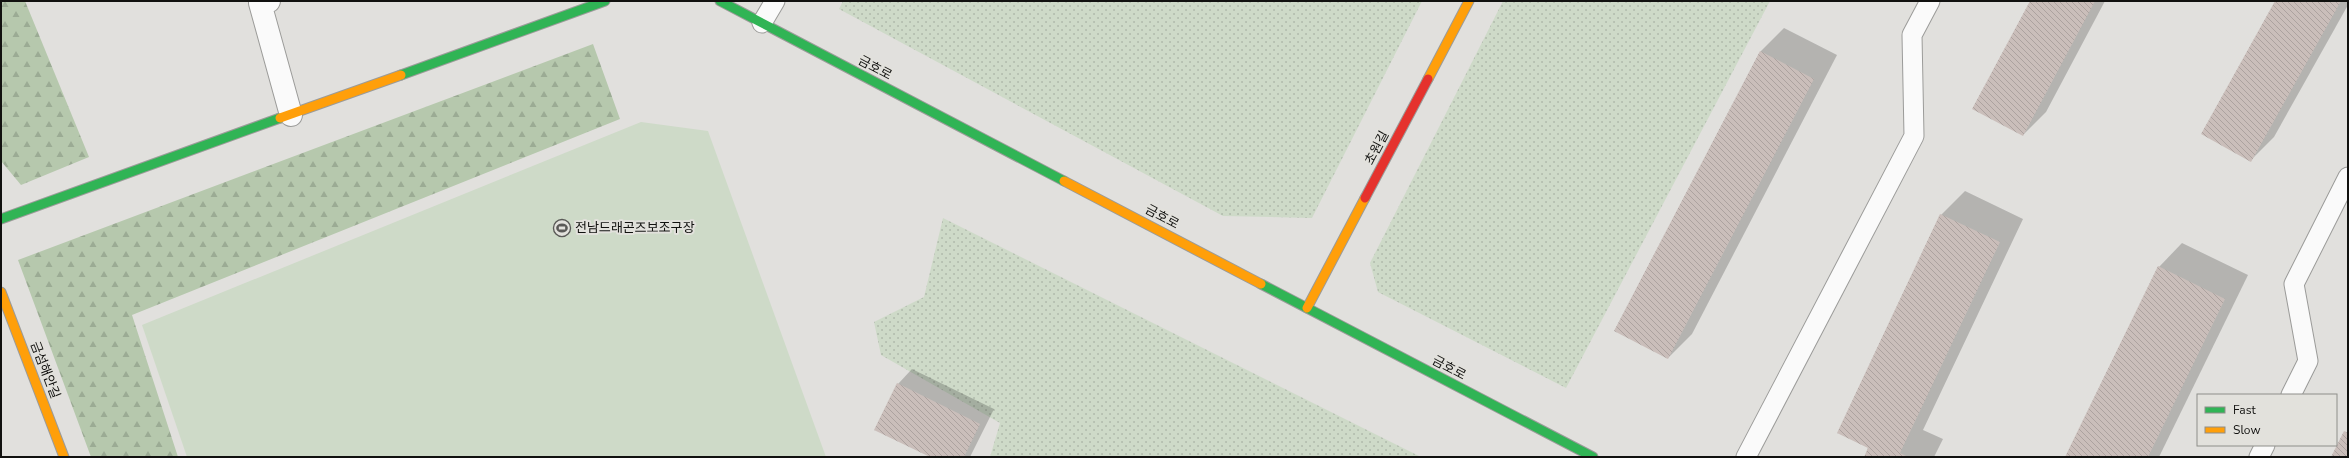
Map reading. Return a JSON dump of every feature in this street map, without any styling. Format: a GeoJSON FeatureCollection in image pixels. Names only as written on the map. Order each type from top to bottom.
{"type":"FeatureCollection","features":[{"type":"Feature","properties":{"kind":"street"},"geometry":{"type":"LineString","coordinates":[[269,1],[260,3],[291,115]]}},
{"type":"Feature","properties":{"kind":"street"},"geometry":{"type":"LineString","coordinates":[[1,219],[605,1]]}},
{"type":"Feature","properties":{"kind":"street","name":"금호로"},"geometry":{"type":"LineString","coordinates":[[720,1],[1593,457]]}},
{"type":"Feature","properties":{"kind":"street","name":"초원길"},"geometry":{"type":"LineString","coordinates":[[1307,308],[1469,1]]}},
{"type":"Feature","properties":{"kind":"street","name":"금섬해안길"},"geometry":{"type":"LineString","coordinates":[[1,292],[64,457]]}},
{"type":"Feature","properties":{"kind":"lane"},"geometry":{"type":"LineString","coordinates":[[762,23],[775,1]]}},
{"type":"Feature","properties":{"kind":"lane"},"geometry":{"type":"LineString","coordinates":[[1746,457],[1914,136],[1912,35],[1930,1]]}},
{"type":"Feature","properties":{"kind":"lane"},"geometry":{"type":"LineString","coordinates":[[2292,394],[2308,361],[2294,284],[2348,177]]}},
{"type":"Feature","properties":{"kind":"lane"},"geometry":{"type":"LineString","coordinates":[[2259,457],[2264,446]]}},
{"type":"Feature","properties":{"kind":"green space"},"geometry":{"type":"Polygon","coordinates":[[[1,1],[25,1],[89,157],[21,185],[1,161],[1,1]]]}},
{"type":"Feature","properties":{"kind":"green space"},"geometry":{"type":"Polygon","coordinates":[[[843,1],[1422,1],[1312,218],[1223,216],[839,9],[843,1]]]}},
{"type":"Feature","properties":{"kind":"green space"},"geometry":{"type":"Polygon","coordinates":[[[1503,1],[1770,1],[1566,388],[1378,292],[1370,263],[1503,1]]]}},
{"type":"Feature","properties":{"kind":"green space"},"geometry":{"type":"Polygon","coordinates":[[[593,44],[620,119],[132,315],[178,457],[91,457],[18,260],[593,44]]]}},
{"type":"Feature","properties":{"kind":"green space","name":"전남드래곤즈보조구장"},"geometry":{"type":"Polygon","coordinates":[[[641,122],[708,131],[826,457],[187,457],[142,325],[641,122]]]}},
{"type":"Feature","properties":{"kind":"green space"},"geometry":{"type":"Polygon","coordinates":[[[943,218],[1421,457],[990,457],[1000,423],[881,355],[874,322],[924,297],[943,218]]]}},
{"type":"Feature","properties":{"kind":"building"},"geometry":{"type":"Polygon","coordinates":[[[2030,1],[2095,1],[2023,136],[1972,109],[2030,1]]]}},
{"type":"Feature","properties":{"kind":"building"},"geometry":{"type":"Polygon","coordinates":[[[2275,1],[2341,1],[2251,162],[2201,134],[2275,1]]]}},
{"type":"Feature","properties":{"kind":"building"},"geometry":{"type":"Polygon","coordinates":[[[1760,51],[1814,79],[1668,359],[1614,331],[1760,51]]]}},
{"type":"Feature","properties":{"kind":"building"},"geometry":{"type":"Polygon","coordinates":[[[1940,214],[2000,242],[1900,453],[1908,457],[1864,457],[1868,448],[1837,433],[1940,214]]]}},
{"type":"Feature","properties":{"kind":"building"},"geometry":{"type":"Polygon","coordinates":[[[2158,266],[2225,299],[2148,457],[2065,457],[2158,266]]]}},
{"type":"Feature","properties":{"kind":"building"},"geometry":{"type":"Polygon","coordinates":[[[897,383],[980,424],[964,457],[930,457],[874,430],[897,383]]]}},
{"type":"Feature","properties":{"kind":"building"},"geometry":{"type":"Polygon","coordinates":[[[2344,431],[2348,433],[2348,457],[2331,457],[2344,431]]]}},
{"type":"Feature","properties":{"kind":"traffic: fast"},"geometry":{"type":"LineString","coordinates":[[401,75],[605,1]]}},
{"type":"Feature","properties":{"kind":"traffic: fast"},"geometry":{"type":"LineString","coordinates":[[720,1],[1064,181]]}},
{"type":"Feature","properties":{"kind":"traffic: fast"},"geometry":{"type":"LineString","coordinates":[[1,219],[280,118]]}},
{"type":"Feature","properties":{"kind":"traffic: fast"},"geometry":{"type":"LineString","coordinates":[[1261,284],[1593,457]]}},
{"type":"Feature","properties":{"kind":"traffic: slow"},"geometry":{"type":"LineString","coordinates":[[1428,79],[1469,1]]}},
{"type":"Feature","properties":{"kind":"traffic: slow"},"geometry":{"type":"LineString","coordinates":[[280,118],[401,75]]}},
{"type":"Feature","properties":{"kind":"traffic: slow"},"geometry":{"type":"LineString","coordinates":[[1064,181],[1261,284]]}},
{"type":"Feature","properties":{"kind":"traffic: slow"},"geometry":{"type":"LineString","coordinates":[[1307,308],[1365,198]]}},
{"type":"Feature","properties":{"kind":"traffic: slow"},"geometry":{"type":"LineString","coordinates":[[1,292],[64,457]]}},
{"type":"Feature","properties":{"kind":"traffic: jam"},"geometry":{"type":"LineString","coordinates":[[1365,198],[1428,79]]}},
{"type":"Feature","properties":{"kind":"place","name":"전남드래곤즈보조구장"},"geometry":{"type":"Point","coordinates":[562,228]}}]}
